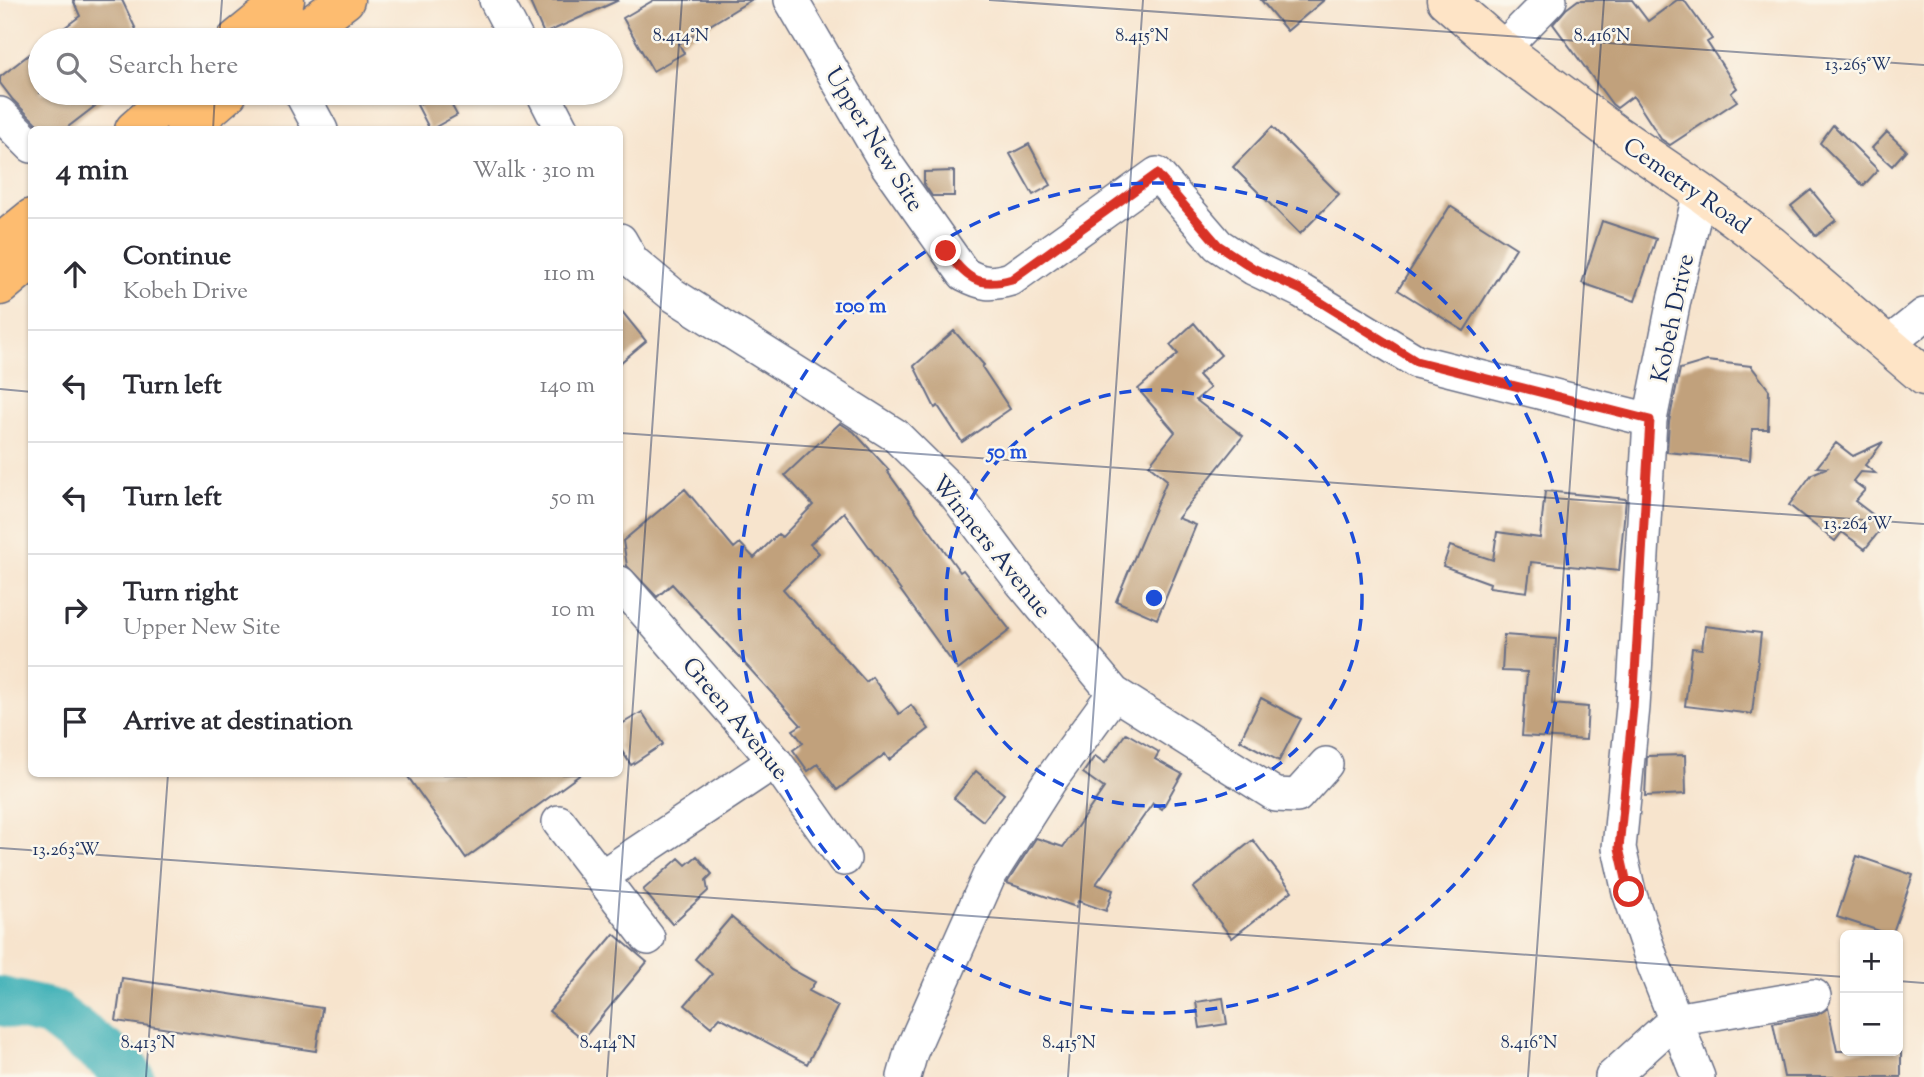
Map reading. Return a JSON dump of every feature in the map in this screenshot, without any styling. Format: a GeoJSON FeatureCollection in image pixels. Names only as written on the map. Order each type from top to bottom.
{"type":"FeatureCollection","features":[{"type":"Feature","properties":{"kind":"main road"},"geometry":{"type":"LineString","coordinates":[[251,28],[285,0]]}},
{"type":"Feature","properties":{"kind":"main road"},"geometry":{"type":"LineString","coordinates":[[307,28],[345,0]]}},
{"type":"Feature","properties":{"kind":"main road"},"geometry":{"type":"LineString","coordinates":[[139,126],[162,105]]}},
{"type":"Feature","properties":{"kind":"main road"},"geometry":{"type":"LineString","coordinates":[[190,126],[214,105]]}},
{"type":"Feature","properties":{"kind":"main road"},"geometry":{"type":"LineString","coordinates":[[0,244],[28,221]]}},
{"type":"Feature","properties":{"kind":"main road"},"geometry":{"type":"LineString","coordinates":[[0,286],[28,262]]}},
{"type":"Feature","properties":{"kind":"street"},"geometry":{"type":"LineString","coordinates":[[496,0],[511,28]]}},
{"type":"Feature","properties":{"kind":"street","name":"Upper New Site"},"geometry":{"type":"LineString","coordinates":[[791,0],[887,165],[964,274],[981,283],[997,284],[1012,279],[1157,174],[1218,245],[1253,268],[1301,290],[1416,361],[1650,420]]}},
{"type":"Feature","properties":{"kind":"street","name":"Cemetry Road"},"geometry":{"type":"LineString","coordinates":[[1446,0],[1503,49],[1615,134],[1771,244],[1924,376]]}},
{"type":"Feature","properties":{"kind":"street"},"geometry":{"type":"LineString","coordinates":[[1503,49],[1550,0]]}},
{"type":"Feature","properties":{"kind":"street"},"geometry":{"type":"LineString","coordinates":[[307,105],[319,126]]}},
{"type":"Feature","properties":{"kind":"street"},"geometry":{"type":"LineString","coordinates":[[549,105],[560,126]]}},
{"type":"Feature","properties":{"kind":"street"},"geometry":{"type":"LineString","coordinates":[[0,114],[28,142]]}},
{"type":"Feature","properties":{"kind":"street","name":"Kobeh Drive"},"geometry":{"type":"LineString","coordinates":[[1698,1077],[1637,916],[1619,848],[1633,707],[1650,420],[1674,300],[1700,192]]}},
{"type":"Feature","properties":{"kind":"street","name":"Winners Avenue"},"geometry":{"type":"LineString","coordinates":[[623,245],[632,261],[673,295],[895,435],[955,494],[1022,583],[1114,693],[1276,795],[1297,796],[1326,764]]}},
{"type":"Feature","properties":{"kind":"street"},"geometry":{"type":"LineString","coordinates":[[1888,344],[1924,315]]}},
{"type":"Feature","properties":{"kind":"street","name":"Green Avenue"},"geometry":{"type":"LineString","coordinates":[[623,586],[775,761],[844,859]]}},
{"type":"Feature","properties":{"kind":"street"},"geometry":{"type":"LineString","coordinates":[[904,1077],[911,1052],[989,876],[1049,782],[1114,693]]}},
{"type":"Feature","properties":{"kind":"street"},"geometry":{"type":"LineString","coordinates":[[601,877],[775,761]]}},
{"type":"Feature","properties":{"kind":"street"},"geometry":{"type":"LineString","coordinates":[[559,822],[648,938]]}},
{"type":"Feature","properties":{"kind":"street"},"geometry":{"type":"LineString","coordinates":[[1612,1077],[1675,1020],[1814,996]]}},
{"type":"Feature","properties":{"kind":"building"},"geometry":{"type":"Polygon","coordinates":[[[73,0],[122,0],[135,28],[64,28],[80,16],[73,0]]]}},
{"type":"Feature","properties":{"kind":"building"},"geometry":{"type":"Polygon","coordinates":[[[529,0],[619,0],[557,28],[541,28],[529,0]]]}},
{"type":"Feature","properties":{"kind":"building"},"geometry":{"type":"Polygon","coordinates":[[[654,0],[751,0],[679,44],[684,53],[653,71],[623,18],[654,0]]]}},
{"type":"Feature","properties":{"kind":"building"},"geometry":{"type":"Polygon","coordinates":[[[1261,0],[1324,0],[1287,31],[1261,0]]]}},
{"type":"Feature","properties":{"kind":"building"},"geometry":{"type":"Polygon","coordinates":[[[1578,0],[1632,0],[1648,21],[1677,0],[1684,0],[1712,39],[1707,42],[1737,88],[1731,93],[1737,101],[1670,145],[1661,139],[1633,96],[1617,108],[1612,104],[1553,24],[1578,0]]]}},
{"type":"Feature","properties":{"kind":"building"},"geometry":{"type":"Polygon","coordinates":[[[28,55],[28,105],[96,105],[69,126],[39,126],[13,100],[0,83],[0,77],[28,55]]]}},
{"type":"Feature","properties":{"kind":"building"},"geometry":{"type":"Polygon","coordinates":[[[417,105],[452,105],[457,115],[437,126],[428,126],[417,105]]]}},
{"type":"Feature","properties":{"kind":"building"},"geometry":{"type":"Polygon","coordinates":[[[1833,125],[1878,170],[1863,186],[1820,143],[1833,125]]]}},
{"type":"Feature","properties":{"kind":"building"},"geometry":{"type":"Polygon","coordinates":[[[1272,127],[1339,194],[1300,234],[1233,167],[1272,127]]]}},
{"type":"Feature","properties":{"kind":"building"},"geometry":{"type":"Polygon","coordinates":[[[1887,132],[1906,150],[1892,166],[1872,148],[1887,132]]]}},
{"type":"Feature","properties":{"kind":"building"},"geometry":{"type":"Polygon","coordinates":[[[1029,144],[1051,185],[1033,195],[1010,154],[1029,144]]]}},
{"type":"Feature","properties":{"kind":"building"},"geometry":{"type":"Polygon","coordinates":[[[954,171],[954,196],[932,196],[924,184],[924,172],[954,171]]]}},
{"type":"Feature","properties":{"kind":"building"},"geometry":{"type":"Polygon","coordinates":[[[1811,190],[1836,220],[1816,236],[1791,206],[1811,190]]]}},
{"type":"Feature","properties":{"kind":"building"},"geometry":{"type":"Polygon","coordinates":[[[1450,206],[1516,248],[1464,331],[1398,290],[1450,206]]]}},
{"type":"Feature","properties":{"kind":"building"},"geometry":{"type":"Polygon","coordinates":[[[1602,221],[1656,239],[1635,301],[1582,283],[1602,221]]]}},
{"type":"Feature","properties":{"kind":"building"},"geometry":{"type":"Polygon","coordinates":[[[623,313],[646,341],[623,360],[623,313]]]}},
{"type":"Feature","properties":{"kind":"building"},"geometry":{"type":"Polygon","coordinates":[[[1194,323],[1221,355],[1198,375],[1210,388],[1196,400],[1243,436],[1178,518],[1196,525],[1157,619],[1116,601],[1167,480],[1149,465],[1175,432],[1138,389],[1178,354],[1170,345],[1194,323]]]}},
{"type":"Feature","properties":{"kind":"building"},"geometry":{"type":"Polygon","coordinates":[[[954,331],[984,365],[982,367],[1010,409],[962,442],[938,406],[935,408],[914,366],[954,331]]]}},
{"type":"Feature","properties":{"kind":"building"},"geometry":{"type":"Polygon","coordinates":[[[1707,361],[1751,366],[1769,390],[1768,429],[1752,429],[1750,460],[1667,452],[1669,422],[1680,369],[1707,361]]]}},
{"type":"Feature","properties":{"kind":"building"},"geometry":{"type":"Polygon","coordinates":[[[840,423],[854,432],[889,470],[887,471],[960,572],[963,570],[1010,630],[958,670],[844,512],[810,544],[819,553],[783,589],[866,682],[872,677],[899,714],[911,705],[929,729],[889,760],[885,754],[837,790],[818,764],[808,771],[793,750],[803,743],[793,730],[801,725],[672,584],[657,597],[627,566],[623,541],[685,489],[734,548],[740,543],[754,558],[778,534],[782,537],[813,505],[785,475],[840,423]]]}},
{"type":"Feature","properties":{"kind":"building"},"geometry":{"type":"Polygon","coordinates":[[[1883,442],[1865,465],[1875,473],[1860,472],[1853,481],[1865,490],[1855,501],[1885,524],[1865,549],[1842,532],[1835,541],[1789,505],[1812,474],[1826,468],[1817,467],[1836,443],[1853,456],[1883,442]]]}},
{"type":"Feature","properties":{"kind":"building"},"geometry":{"type":"Polygon","coordinates":[[[1545,491],[1626,499],[1619,571],[1531,562],[1527,592],[1489,587],[1490,583],[1443,566],[1450,546],[1493,560],[1497,532],[1540,538],[1545,491]]]}},
{"type":"Feature","properties":{"kind":"building"},"geometry":{"type":"Polygon","coordinates":[[[1705,626],[1761,633],[1752,714],[1685,706],[1692,648],[1702,649],[1705,626]]]}},
{"type":"Feature","properties":{"kind":"building"},"geometry":{"type":"Polygon","coordinates":[[[1504,635],[1556,639],[1552,704],[1588,707],[1586,740],[1522,736],[1527,672],[1502,671],[1504,635]]]}},
{"type":"Feature","properties":{"kind":"building"},"geometry":{"type":"Polygon","coordinates":[[[1261,698],[1301,719],[1279,761],[1240,740],[1261,698]]]}},
{"type":"Feature","properties":{"kind":"building"},"geometry":{"type":"Polygon","coordinates":[[[642,712],[663,744],[631,765],[623,753],[623,723],[642,712]]]}},
{"type":"Feature","properties":{"kind":"building"},"geometry":{"type":"Polygon","coordinates":[[[1126,733],[1159,752],[1155,759],[1182,774],[1162,809],[1153,803],[1096,884],[1113,890],[1106,911],[1078,901],[1076,907],[1007,883],[1036,838],[1063,847],[1104,788],[1083,773],[1095,756],[1105,763],[1126,733]]]}},
{"type":"Feature","properties":{"kind":"building"},"geometry":{"type":"Polygon","coordinates":[[[1685,755],[1686,794],[1645,796],[1647,756],[1685,755]]]}},
{"type":"Feature","properties":{"kind":"building"},"geometry":{"type":"Polygon","coordinates":[[[976,771],[1004,794],[983,821],[954,798],[976,771]]]}},
{"type":"Feature","properties":{"kind":"building"},"geometry":{"type":"Polygon","coordinates":[[[408,777],[577,777],[466,858],[408,777]]]}},
{"type":"Feature","properties":{"kind":"building"},"geometry":{"type":"Polygon","coordinates":[[[1253,840],[1292,891],[1232,938],[1193,888],[1253,840]]]}},
{"type":"Feature","properties":{"kind":"building"},"geometry":{"type":"Polygon","coordinates":[[[697,856],[712,874],[706,880],[708,891],[672,924],[643,890],[679,858],[686,865],[697,856]]]}},
{"type":"Feature","properties":{"kind":"building"},"geometry":{"type":"Polygon","coordinates":[[[1857,856],[1913,875],[1894,930],[1877,930],[1837,917],[1857,856]]]}},
{"type":"Feature","properties":{"kind":"building"},"geometry":{"type":"Polygon","coordinates":[[[731,917],[791,969],[815,982],[809,991],[838,1006],[807,1064],[720,1017],[711,1027],[685,1005],[712,974],[695,959],[731,917]]]}},
{"type":"Feature","properties":{"kind":"building"},"geometry":{"type":"Polygon","coordinates":[[[614,934],[647,962],[583,1039],[549,1011],[614,934]]]}},
{"type":"Feature","properties":{"kind":"building"},"geometry":{"type":"Polygon","coordinates":[[[122,978],[322,1008],[316,1051],[116,1021],[122,978]]]}},
{"type":"Feature","properties":{"kind":"building"},"geometry":{"type":"Polygon","coordinates":[[[1223,998],[1227,1024],[1200,1028],[1196,1002],[1223,998]]]}},
{"type":"Feature","properties":{"kind":"building"},"geometry":{"type":"Polygon","coordinates":[[[1828,1008],[1840,1056],[1901,1056],[1901,1077],[1784,1077],[1773,1023],[1817,1015],[1828,1008]]]}},
{"type":"Feature","properties":{"kind":"waterway"},"geometry":{"type":"LineString","coordinates":[[0,1001],[51,1013],[125,1069],[130,1077]]}},
{"type":"Feature","properties":{"kind":"route"},"geometry":{"type":"LineString","coordinates":[[946,251],[964,274],[981,283],[997,284],[1012,279],[1157,174],[1218,245],[1253,268],[1301,290],[1416,361],[1650,420],[1633,707],[1619,848],[1629,892]]}}]}
